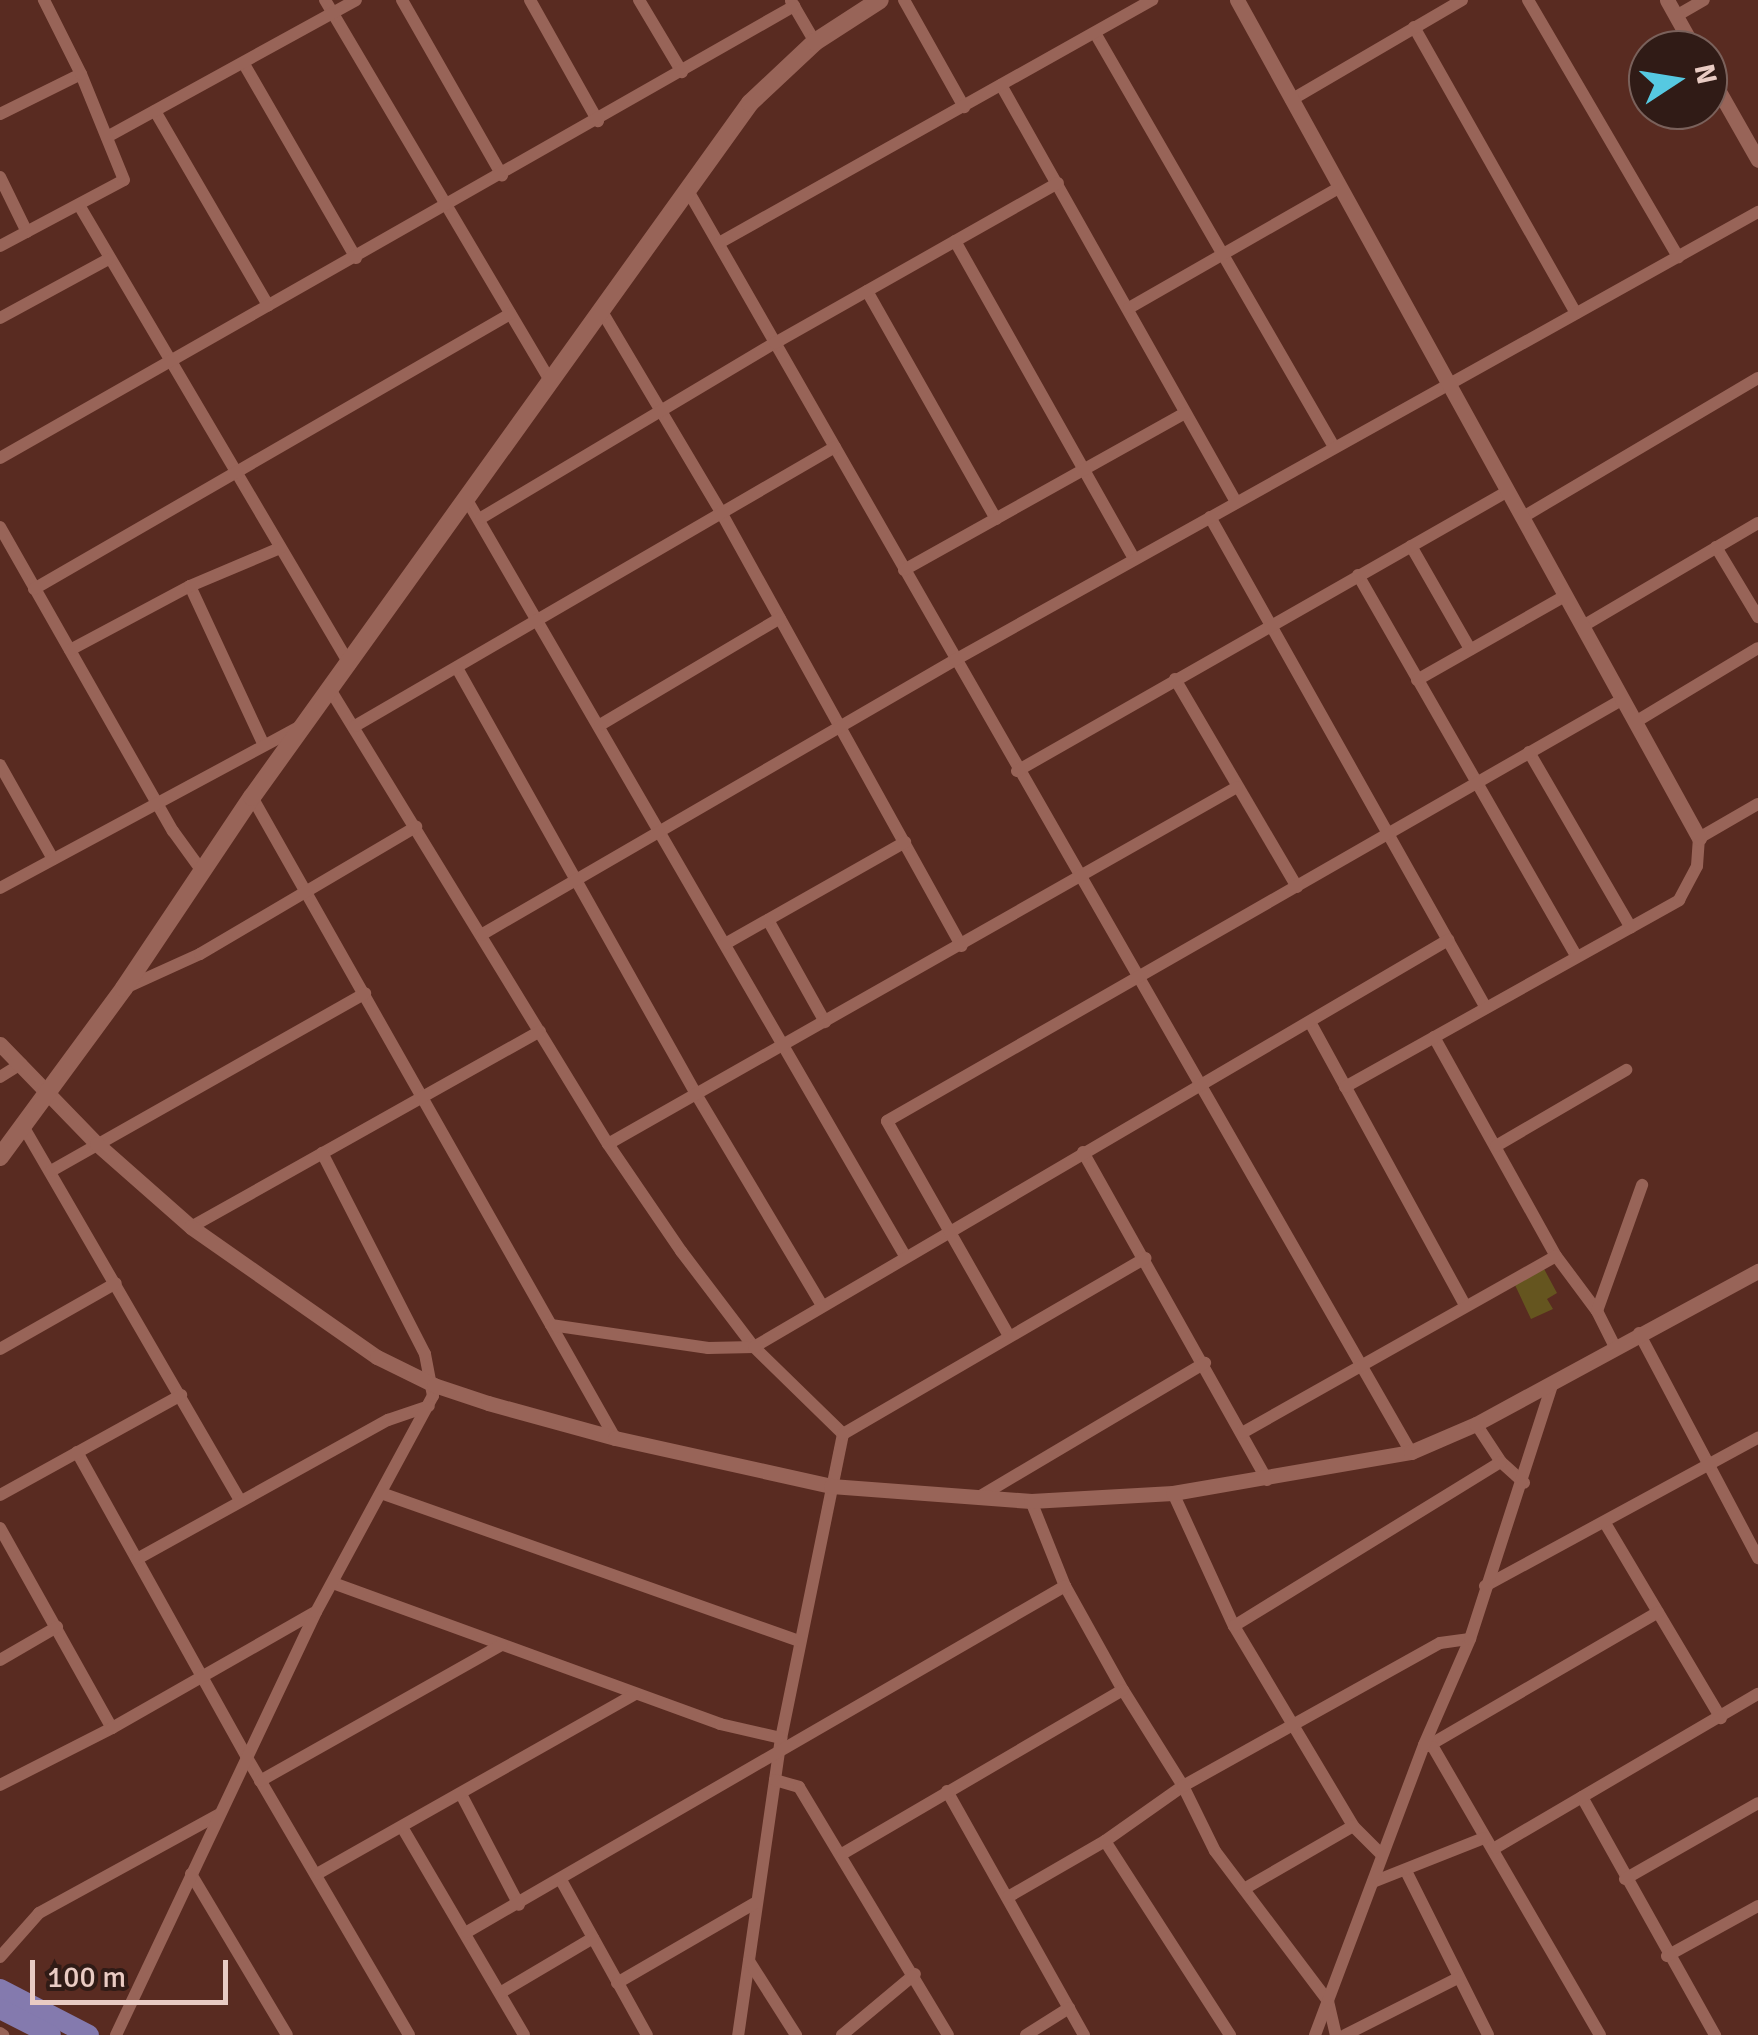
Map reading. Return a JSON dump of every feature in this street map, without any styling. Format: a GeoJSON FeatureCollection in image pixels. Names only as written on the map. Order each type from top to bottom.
{"type":"FeatureCollection","features":[{"type":"Feature","properties":{"kind":"main road"},"geometry":{"type":"LineString","coordinates":[[0,1157],[124,988],[252,797],[331,692],[750,102],[816,42],[880,0]]}},
{"type":"Feature","properties":{"kind":"main road"},"geometry":{"type":"LineString","coordinates":[[0,1989],[89,2035]]}},
{"type":"Feature","properties":{"kind":"main road"},"geometry":{"type":"LineString","coordinates":[[0,2009],[51,2035]]}},
{"type":"Feature","properties":{"kind":"street"},"geometry":{"type":"LineString","coordinates":[[0,246],[124,180],[81,74],[44,0]]}},
{"type":"Feature","properties":{"kind":"street"},"geometry":{"type":"LineString","coordinates":[[325,0],[550,381]]}},
{"type":"Feature","properties":{"kind":"street"},"geometry":{"type":"LineString","coordinates":[[107,137],[356,0]]}},
{"type":"Feature","properties":{"kind":"street"},"geometry":{"type":"LineString","coordinates":[[402,0],[502,174]]}},
{"type":"Feature","properties":{"kind":"street"},"geometry":{"type":"LineString","coordinates":[[530,0],[598,121]]}},
{"type":"Feature","properties":{"kind":"street"},"geometry":{"type":"LineString","coordinates":[[640,0],[682,72]]}},
{"type":"Feature","properties":{"kind":"street"},"geometry":{"type":"LineString","coordinates":[[904,0],[964,108]]}},
{"type":"Feature","properties":{"kind":"street"},"geometry":{"type":"LineString","coordinates":[[719,243],[1152,0]]}},
{"type":"Feature","properties":{"kind":"street"},"geometry":{"type":"LineString","coordinates":[[1237,0],[1700,838],[1701,854],[1686,893],[1631,928],[1345,1087]]}},
{"type":"Feature","properties":{"kind":"street"},"geometry":{"type":"LineString","coordinates":[[1290,100],[1462,0]]}},
{"type":"Feature","properties":{"kind":"street"},"geometry":{"type":"LineString","coordinates":[[1528,0],[1678,257]]}},
{"type":"Feature","properties":{"kind":"street"},"geometry":{"type":"LineString","coordinates":[[1667,0],[1684,30]]}},
{"type":"Feature","properties":{"kind":"street"},"geometry":{"type":"LineString","coordinates":[[1676,16],[1704,0]]}},
{"type":"Feature","properties":{"kind":"street"},"geometry":{"type":"LineString","coordinates":[[0,458],[598,121],[792,3],[816,42]]}},
{"type":"Feature","properties":{"kind":"street"},"geometry":{"type":"LineString","coordinates":[[1414,28],[1576,313]]}},
{"type":"Feature","properties":{"kind":"street"},"geometry":{"type":"LineString","coordinates":[[1095,33],[1333,446]]}},
{"type":"Feature","properties":{"kind":"street"},"geometry":{"type":"LineString","coordinates":[[244,64],[356,258]]}},
{"type":"Feature","properties":{"kind":"street"},"geometry":{"type":"LineString","coordinates":[[0,114],[81,74]]}},
{"type":"Feature","properties":{"kind":"street"},"geometry":{"type":"LineString","coordinates":[[1001,85],[1236,502]]}},
{"type":"Feature","properties":{"kind":"street"},"geometry":{"type":"LineString","coordinates":[[1728,107],[1758,160]]}},
{"type":"Feature","properties":{"kind":"street"},"geometry":{"type":"LineString","coordinates":[[156,111],[268,306]]}},
{"type":"Feature","properties":{"kind":"street"},"geometry":{"type":"LineString","coordinates":[[0,178],[26,232]]}},
{"type":"Feature","properties":{"kind":"street"},"geometry":{"type":"LineString","coordinates":[[481,518],[775,343],[1058,183]]}},
{"type":"Feature","properties":{"kind":"street"},"geometry":{"type":"LineString","coordinates":[[1129,308],[1340,187]]}},
{"type":"Feature","properties":{"kind":"street"},"geometry":{"type":"LineString","coordinates":[[686,189],[1411,1452]]}},
{"type":"Feature","properties":{"kind":"street"},"geometry":{"type":"LineString","coordinates":[[78,206],[350,665]]}},
{"type":"Feature","properties":{"kind":"street"},"geometry":{"type":"LineString","coordinates":[[482,935],[955,660],[1758,212]]}},
{"type":"Feature","properties":{"kind":"street"},"geometry":{"type":"LineString","coordinates":[[955,241],[1134,559]]}},
{"type":"Feature","properties":{"kind":"street"},"geometry":{"type":"LineString","coordinates":[[0,318],[107,260]]}},
{"type":"Feature","properties":{"kind":"street"},"geometry":{"type":"LineString","coordinates":[[867,291],[996,519]]}},
{"type":"Feature","properties":{"kind":"street"},"geometry":{"type":"LineString","coordinates":[[601,310],[722,514],[960,946]]}},
{"type":"Feature","properties":{"kind":"street"},"geometry":{"type":"LineString","coordinates":[[34,589],[510,314]]}},
{"type":"Feature","properties":{"kind":"street"},"geometry":{"type":"LineString","coordinates":[[1522,517],[1758,378]]}},
{"type":"Feature","properties":{"kind":"street"},"geometry":{"type":"LineString","coordinates":[[904,570],[1185,413]]}},
{"type":"Feature","properties":{"kind":"street"},"geometry":{"type":"LineString","coordinates":[[355,726],[835,447]]}},
{"type":"Feature","properties":{"kind":"street"},"geometry":{"type":"LineString","coordinates":[[1017,771],[1508,490]]}},
{"type":"Feature","properties":{"kind":"street"},"geometry":{"type":"LineString","coordinates":[[468,500],[905,1256]]}},
{"type":"Feature","properties":{"kind":"street"},"geometry":{"type":"LineString","coordinates":[[1210,517],[1486,1008]]}},
{"type":"Feature","properties":{"kind":"street"},"geometry":{"type":"LineString","coordinates":[[1583,626],[1758,523]]}},
{"type":"Feature","properties":{"kind":"street"},"geometry":{"type":"LineString","coordinates":[[0,528],[156,804],[202,871]]}},
{"type":"Feature","properties":{"kind":"street"},"geometry":{"type":"LineString","coordinates":[[1411,546],[1470,649]]}},
{"type":"Feature","properties":{"kind":"street"},"geometry":{"type":"LineString","coordinates":[[1716,547],[1758,617]]}},
{"type":"Feature","properties":{"kind":"street"},"geometry":{"type":"LineString","coordinates":[[70,650],[190,586],[280,548]]}},
{"type":"Feature","properties":{"kind":"street"},"geometry":{"type":"LineString","coordinates":[[1358,575],[1577,956]]}},
{"type":"Feature","properties":{"kind":"street"},"geometry":{"type":"LineString","coordinates":[[190,586],[264,743]]}},
{"type":"Feature","properties":{"kind":"street"},"geometry":{"type":"LineString","coordinates":[[1417,680],[1565,596]]}},
{"type":"Feature","properties":{"kind":"street"},"geometry":{"type":"LineString","coordinates":[[600,725],[780,618]]}},
{"type":"Feature","properties":{"kind":"street"},"geometry":{"type":"LineString","coordinates":[[1637,721],[1758,648]]}},
{"type":"Feature","properties":{"kind":"street"},"geometry":{"type":"LineString","coordinates":[[457,668],[696,1094],[822,1304]]}},
{"type":"Feature","properties":{"kind":"street"},"geometry":{"type":"LineString","coordinates":[[1175,679],[1298,887]]}},
{"type":"Feature","properties":{"kind":"street"},"geometry":{"type":"LineString","coordinates":[[331,692],[608,1144],[754,1346],[843,1434]]}},
{"type":"Feature","properties":{"kind":"street"},"geometry":{"type":"LineString","coordinates":[[1008,1336],[887,1121],[1623,698]]}},
{"type":"Feature","properties":{"kind":"street"},"geometry":{"type":"LineString","coordinates":[[0,888],[308,722]]}},
{"type":"Feature","properties":{"kind":"street"},"geometry":{"type":"LineString","coordinates":[[1529,752],[1631,928]]}},
{"type":"Feature","properties":{"kind":"street"},"geometry":{"type":"LineString","coordinates":[[0,765],[52,859]]}},
{"type":"Feature","properties":{"kind":"street"},"geometry":{"type":"LineString","coordinates":[[608,1144],[1238,788]]}},
{"type":"Feature","properties":{"kind":"street"},"geometry":{"type":"LineString","coordinates":[[252,797],[615,1438]]}},
{"type":"Feature","properties":{"kind":"street"},"geometry":{"type":"LineString","coordinates":[[1700,838],[1758,804]]}},
{"type":"Feature","properties":{"kind":"street"},"geometry":{"type":"LineString","coordinates":[[124,988],[200,954],[416,827]]}},
{"type":"Feature","properties":{"kind":"street"},"geometry":{"type":"LineString","coordinates":[[724,944],[905,842]]}},
{"type":"Feature","properties":{"kind":"street"},"geometry":{"type":"LineString","coordinates":[[768,920],[825,1022]]}},
{"type":"Feature","properties":{"kind":"street"},"geometry":{"type":"LineString","coordinates":[[551,1324],[708,1348],[754,1346],[1448,940]]}},
{"type":"Feature","properties":{"kind":"street"},"geometry":{"type":"LineString","coordinates":[[50,1172],[365,993]]}},
{"type":"Feature","properties":{"kind":"street"},"geometry":{"type":"LineString","coordinates":[[1310,1022],[1466,1305]]}},
{"type":"Feature","properties":{"kind":"street"},"geometry":{"type":"LineString","coordinates":[[191,1227],[540,1031]]}},
{"type":"Feature","properties":{"kind":"street"},"geometry":{"type":"LineString","coordinates":[[1434,1037],[1556,1256],[1597,1311],[1615,1348]]}},
{"type":"Feature","properties":{"kind":"street"},"geometry":{"type":"LineString","coordinates":[[0,1044],[96,1144],[191,1227],[367,1350],[434,1385],[615,1438],[831,1486],[1031,1501],[1173,1493],[1267,1480],[1411,1452],[1476,1424],[1758,1271]]}},
{"type":"Feature","properties":{"kind":"street"},"geometry":{"type":"LineString","coordinates":[[0,1077],[21,1064]]}},
{"type":"Feature","properties":{"kind":"street"},"geometry":{"type":"LineString","coordinates":[[1496,1146],[1626,1070]]}},
{"type":"Feature","properties":{"kind":"street"},"geometry":{"type":"LineString","coordinates":[[23,1126],[240,1500]]}},
{"type":"Feature","properties":{"kind":"street"},"geometry":{"type":"LineString","coordinates":[[1083,1152],[1205,1363],[1267,1480]]}},
{"type":"Feature","properties":{"kind":"street"},"geometry":{"type":"LineString","coordinates":[[116,2035],[316,1612],[429,1406],[434,1385],[426,1354],[322,1153]]}},
{"type":"Feature","properties":{"kind":"street"},"geometry":{"type":"LineString","coordinates":[[1597,1311],[1642,1185]]}},
{"type":"Feature","properties":{"kind":"street"},"geometry":{"type":"LineString","coordinates":[[1242,1432],[1556,1256]]}},
{"type":"Feature","properties":{"kind":"street"},"geometry":{"type":"LineString","coordinates":[[738,2035],[780,1744],[843,1434],[1145,1258]]}},
{"type":"Feature","properties":{"kind":"street"},"geometry":{"type":"LineString","coordinates":[[0,1350],[116,1283]]}},
{"type":"Feature","properties":{"kind":"street"},"geometry":{"type":"LineString","coordinates":[[1638,1333],[1758,1557]]}},
{"type":"Feature","properties":{"kind":"street"},"geometry":{"type":"LineString","coordinates":[[979,1497],[1205,1363]]}},
{"type":"Feature","properties":{"kind":"street"},"geometry":{"type":"LineString","coordinates":[[1315,2035],[1381,1854],[1429,1746],[1470,1638],[1524,1483],[1553,1382]]}},
{"type":"Feature","properties":{"kind":"street"},"geometry":{"type":"LineString","coordinates":[[0,1495],[181,1395]]}},
{"type":"Feature","properties":{"kind":"street"},"geometry":{"type":"LineString","coordinates":[[137,1559],[388,1420],[429,1406]]}},
{"type":"Feature","properties":{"kind":"street"},"geometry":{"type":"LineString","coordinates":[[1476,1424],[1501,1462],[1524,1483]]}},
{"type":"Feature","properties":{"kind":"street"},"geometry":{"type":"LineString","coordinates":[[1485,1586],[1758,1438]]}},
{"type":"Feature","properties":{"kind":"street"},"geometry":{"type":"LineString","coordinates":[[77,1452],[260,1781],[409,2035]]}},
{"type":"Feature","properties":{"kind":"street"},"geometry":{"type":"LineString","coordinates":[[1234,1626],[1501,1462]]}},
{"type":"Feature","properties":{"kind":"street"},"geometry":{"type":"LineString","coordinates":[[1173,1493],[1234,1626],[1352,1826],[1381,1854]]}},
{"type":"Feature","properties":{"kind":"street"},"geometry":{"type":"LineString","coordinates":[[381,1494],[800,1641]]}},
{"type":"Feature","properties":{"kind":"street"},"geometry":{"type":"LineString","coordinates":[[1031,1501],[1066,1586],[1123,1690],[1183,1786],[1216,1851],[1328,2000],[1336,2035]]}},
{"type":"Feature","properties":{"kind":"street"},"geometry":{"type":"LineString","coordinates":[[1605,1523],[1720,1718]]}},
{"type":"Feature","properties":{"kind":"street"},"geometry":{"type":"LineString","coordinates":[[0,1528],[112,1728]]}},
{"type":"Feature","properties":{"kind":"street"},"geometry":{"type":"LineString","coordinates":[[333,1583],[780,1744]]}},
{"type":"Feature","properties":{"kind":"street"},"geometry":{"type":"LineString","coordinates":[[467,1932],[561,1880],[780,1744],[1066,1586]]}},
{"type":"Feature","properties":{"kind":"street"},"geometry":{"type":"LineString","coordinates":[[0,1785],[112,1728],[316,1612]]}},
{"type":"Feature","properties":{"kind":"street"},"geometry":{"type":"LineString","coordinates":[[1429,1746],[1658,1612]]}},
{"type":"Feature","properties":{"kind":"street"},"geometry":{"type":"LineString","coordinates":[[0,1660],[56,1627]]}},
{"type":"Feature","properties":{"kind":"street"},"geometry":{"type":"LineString","coordinates":[[1008,1897],[1105,1841],[1183,1786],[1440,1643],[1470,1638]]}},
{"type":"Feature","properties":{"kind":"street"},"geometry":{"type":"LineString","coordinates":[[260,1781],[502,1645]]}},
{"type":"Feature","properties":{"kind":"street"},"geometry":{"type":"LineString","coordinates":[[842,1854],[1123,1690]]}},
{"type":"Feature","properties":{"kind":"street"},"geometry":{"type":"LineString","coordinates":[[317,1874],[635,1694]]}},
{"type":"Feature","properties":{"kind":"street"},"geometry":{"type":"LineString","coordinates":[[1373,1882],[1490,1843],[1582,1797],[1758,1694]]}},
{"type":"Feature","properties":{"kind":"street"},"geometry":{"type":"LineString","coordinates":[[1429,1746],[1490,1843],[1600,2035]]}},
{"type":"Feature","properties":{"kind":"street"},"geometry":{"type":"LineString","coordinates":[[776,1780],[800,1787],[948,2035]]}},
{"type":"Feature","properties":{"kind":"street"},"geometry":{"type":"LineString","coordinates":[[947,1791],[1084,2035]]}},
{"type":"Feature","properties":{"kind":"street"},"geometry":{"type":"LineString","coordinates":[[461,1794],[519,1905]]}},
{"type":"Feature","properties":{"kind":"street"},"geometry":{"type":"LineString","coordinates":[[1582,1797],[1667,1956],[1715,2035]]}},
{"type":"Feature","properties":{"kind":"street"},"geometry":{"type":"LineString","coordinates":[[1625,1878],[1758,1803]]}},
{"type":"Feature","properties":{"kind":"street"},"geometry":{"type":"LineString","coordinates":[[0,1957],[39,1913],[220,1814]]}},
{"type":"Feature","properties":{"kind":"street"},"geometry":{"type":"LineString","coordinates":[[402,1826],[524,2035]]}},
{"type":"Feature","properties":{"kind":"street"},"geometry":{"type":"LineString","coordinates":[[1244,1889],[1352,1826]]}},
{"type":"Feature","properties":{"kind":"street"},"geometry":{"type":"LineString","coordinates":[[1105,1841],[1230,2035]]}},
{"type":"Feature","properties":{"kind":"street"},"geometry":{"type":"LineString","coordinates":[[1406,1871],[1488,2035]]}},
{"type":"Feature","properties":{"kind":"street"},"geometry":{"type":"LineString","coordinates":[[191,1874],[287,2035]]}},
{"type":"Feature","properties":{"kind":"street"},"geometry":{"type":"LineString","coordinates":[[561,1880],[647,2035]]}},
{"type":"Feature","properties":{"kind":"street"},"geometry":{"type":"LineString","coordinates":[[617,1983],[755,1903]]}},
{"type":"Feature","properties":{"kind":"street"},"geometry":{"type":"LineString","coordinates":[[1667,1956],[1758,1906]]}},
{"type":"Feature","properties":{"kind":"street"},"geometry":{"type":"LineString","coordinates":[[500,1994],[592,1938]]}},
{"type":"Feature","properties":{"kind":"street"},"geometry":{"type":"LineString","coordinates":[[749,1961],[796,2035]]}},
{"type":"Feature","properties":{"kind":"street"},"geometry":{"type":"LineString","coordinates":[[842,2035],[915,1974]]}},
{"type":"Feature","properties":{"kind":"street"},"geometry":{"type":"LineString","coordinates":[[1346,2035],[1458,1978]]}},
{"type":"Feature","properties":{"kind":"street"},"geometry":{"type":"LineString","coordinates":[[1026,2035],[1070,2008]]}},
{"type":"Feature","properties":{"kind":"shaded area"},"geometry":{"type":"Polygon","coordinates":[[[1543,1267],[1557,1293],[1547,1299],[1553,1309],[1531,1319],[1515,1285],[1543,1267]]]}}]}
